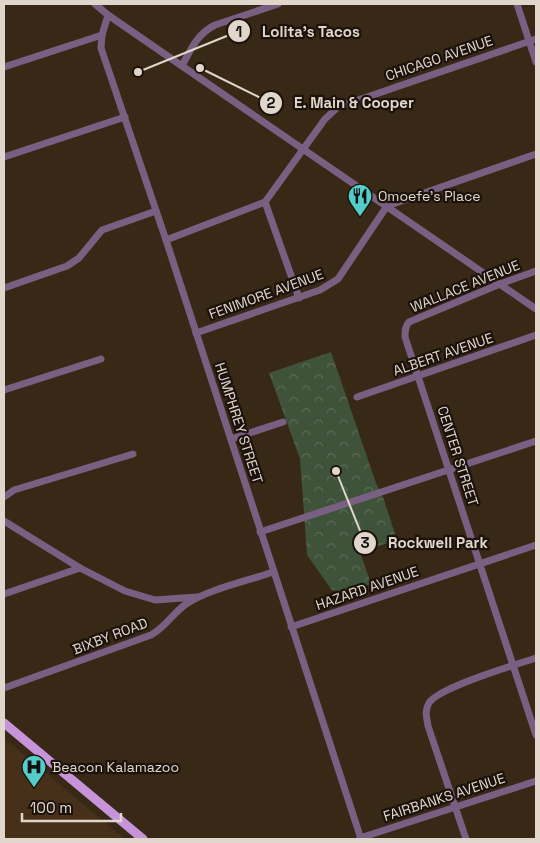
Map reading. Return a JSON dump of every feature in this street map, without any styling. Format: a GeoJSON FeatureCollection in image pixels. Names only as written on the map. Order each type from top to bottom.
{"type":"FeatureCollection","features":[{"type":"Feature","properties":{"kind":"main road"},"geometry":{"type":"LineString","coordinates":[[4,723],[144,839]]}},
{"type":"Feature","properties":{"kind":"street"},"geometry":{"type":"LineString","coordinates":[[95,4],[108,15],[536,309]]}},
{"type":"Feature","properties":{"kind":"street"},"geometry":{"type":"LineString","coordinates":[[182,66],[196,39],[206,30],[215,25],[278,4]]}},
{"type":"Feature","properties":{"kind":"street"},"geometry":{"type":"LineString","coordinates":[[517,4],[533,40],[536,62]]}},
{"type":"Feature","properties":{"kind":"street","name":"HUMPHREY STREET"},"geometry":{"type":"LineString","coordinates":[[108,15],[102,35],[101,48],[231,438],[360,838]]}},
{"type":"Feature","properties":{"kind":"street"},"geometry":{"type":"LineString","coordinates":[[4,67],[102,35]]}},
{"type":"Feature","properties":{"kind":"street","name":"CHICAGO AVENUE"},"geometry":{"type":"LineString","coordinates":[[265,202],[330,112],[338,107],[533,40]]}},
{"type":"Feature","properties":{"kind":"street"},"geometry":{"type":"LineString","coordinates":[[4,157],[125,117]]}},
{"type":"Feature","properties":{"kind":"street"},"geometry":{"type":"LineString","coordinates":[[387,206],[536,154]]}},
{"type":"Feature","properties":{"kind":"street"},"geometry":{"type":"LineString","coordinates":[[166,240],[265,202],[299,298]]}},
{"type":"Feature","properties":{"kind":"street","name":"FENIMORE AVENUE"},"geometry":{"type":"LineString","coordinates":[[196,333],[299,298],[320,290],[338,279],[387,206]]}},
{"type":"Feature","properties":{"kind":"street"},"geometry":{"type":"LineString","coordinates":[[4,288],[67,266],[79,258],[102,230],[156,211]]}},
{"type":"Feature","properties":{"kind":"street","name":"WALLACE AVENUE"},"geometry":{"type":"LineString","coordinates":[[405,328],[410,322],[500,284],[536,272]]}},
{"type":"Feature","properties":{"kind":"street","name":"CENTER STREET"},"geometry":{"type":"LineString","coordinates":[[405,328],[405,337],[536,735]]}},
{"type":"Feature","properties":{"kind":"street","name":"ALBERT AVENUE"},"geometry":{"type":"LineString","coordinates":[[357,396],[536,335]]}},
{"type":"Feature","properties":{"kind":"street"},"geometry":{"type":"LineString","coordinates":[[4,390],[101,358]]}},
{"type":"Feature","properties":{"kind":"street"},"geometry":{"type":"LineString","coordinates":[[231,438],[283,422]]}},
{"type":"Feature","properties":{"kind":"street"},"geometry":{"type":"LineString","coordinates":[[260,532],[536,441]]}},
{"type":"Feature","properties":{"kind":"street"},"geometry":{"type":"LineString","coordinates":[[4,497],[14,490],[133,454]]}},
{"type":"Feature","properties":{"kind":"street"},"geometry":{"type":"LineString","coordinates":[[4,521],[80,568],[125,591],[155,600],[200,597]]}},
{"type":"Feature","properties":{"kind":"street","name":"HAZARD AVENUE"},"geometry":{"type":"LineString","coordinates":[[291,627],[536,545]]}},
{"type":"Feature","properties":{"kind":"street"},"geometry":{"type":"LineString","coordinates":[[4,594],[80,568]]}},
{"type":"Feature","properties":{"kind":"street","name":"BIXBY ROAD"},"geometry":{"type":"LineString","coordinates":[[4,688],[152,635],[162,628],[182,607],[200,597],[273,572]]}},
{"type":"Feature","properties":{"kind":"street"},"geometry":{"type":"LineString","coordinates":[[466,839],[428,726],[427,705],[440,693],[536,658]]}},
{"type":"Feature","properties":{"kind":"street","name":"FAIRBANKS AVENUE"},"geometry":{"type":"LineString","coordinates":[[360,838],[536,781]]}},
{"type":"Feature","properties":{"kind":"shaded area","name":"Beacon Kalamazoo"},"geometry":{"type":"Polygon","coordinates":[[[4,738],[125,839],[4,839],[4,738]]]}},
{"type":"Feature","properties":{"kind":"green space"},"geometry":{"type":"Polygon","coordinates":[[[331,352],[397,540],[360,552],[371,584],[347,592],[332,590],[307,555],[300,459],[269,373],[331,352]]]}},
{"type":"Feature","properties":{"kind":"place","name":"E. Main & Cooper"},"geometry":{"type":"Point","coordinates":[200,68]}},
{"type":"Feature","properties":{"kind":"place","name":"Lolita's Tacos"},"geometry":{"type":"Point","coordinates":[138,72]}},
{"type":"Feature","properties":{"kind":"place","name":"Omoefe's Place"},"geometry":{"type":"Point","coordinates":[360,217]}},
{"type":"Feature","properties":{"kind":"place","name":"Rockwell Park"},"geometry":{"type":"Point","coordinates":[336,471]}},
{"type":"Feature","properties":{"kind":"place","name":"Beacon Kalamazoo"},"geometry":{"type":"Point","coordinates":[34,788]}}]}
